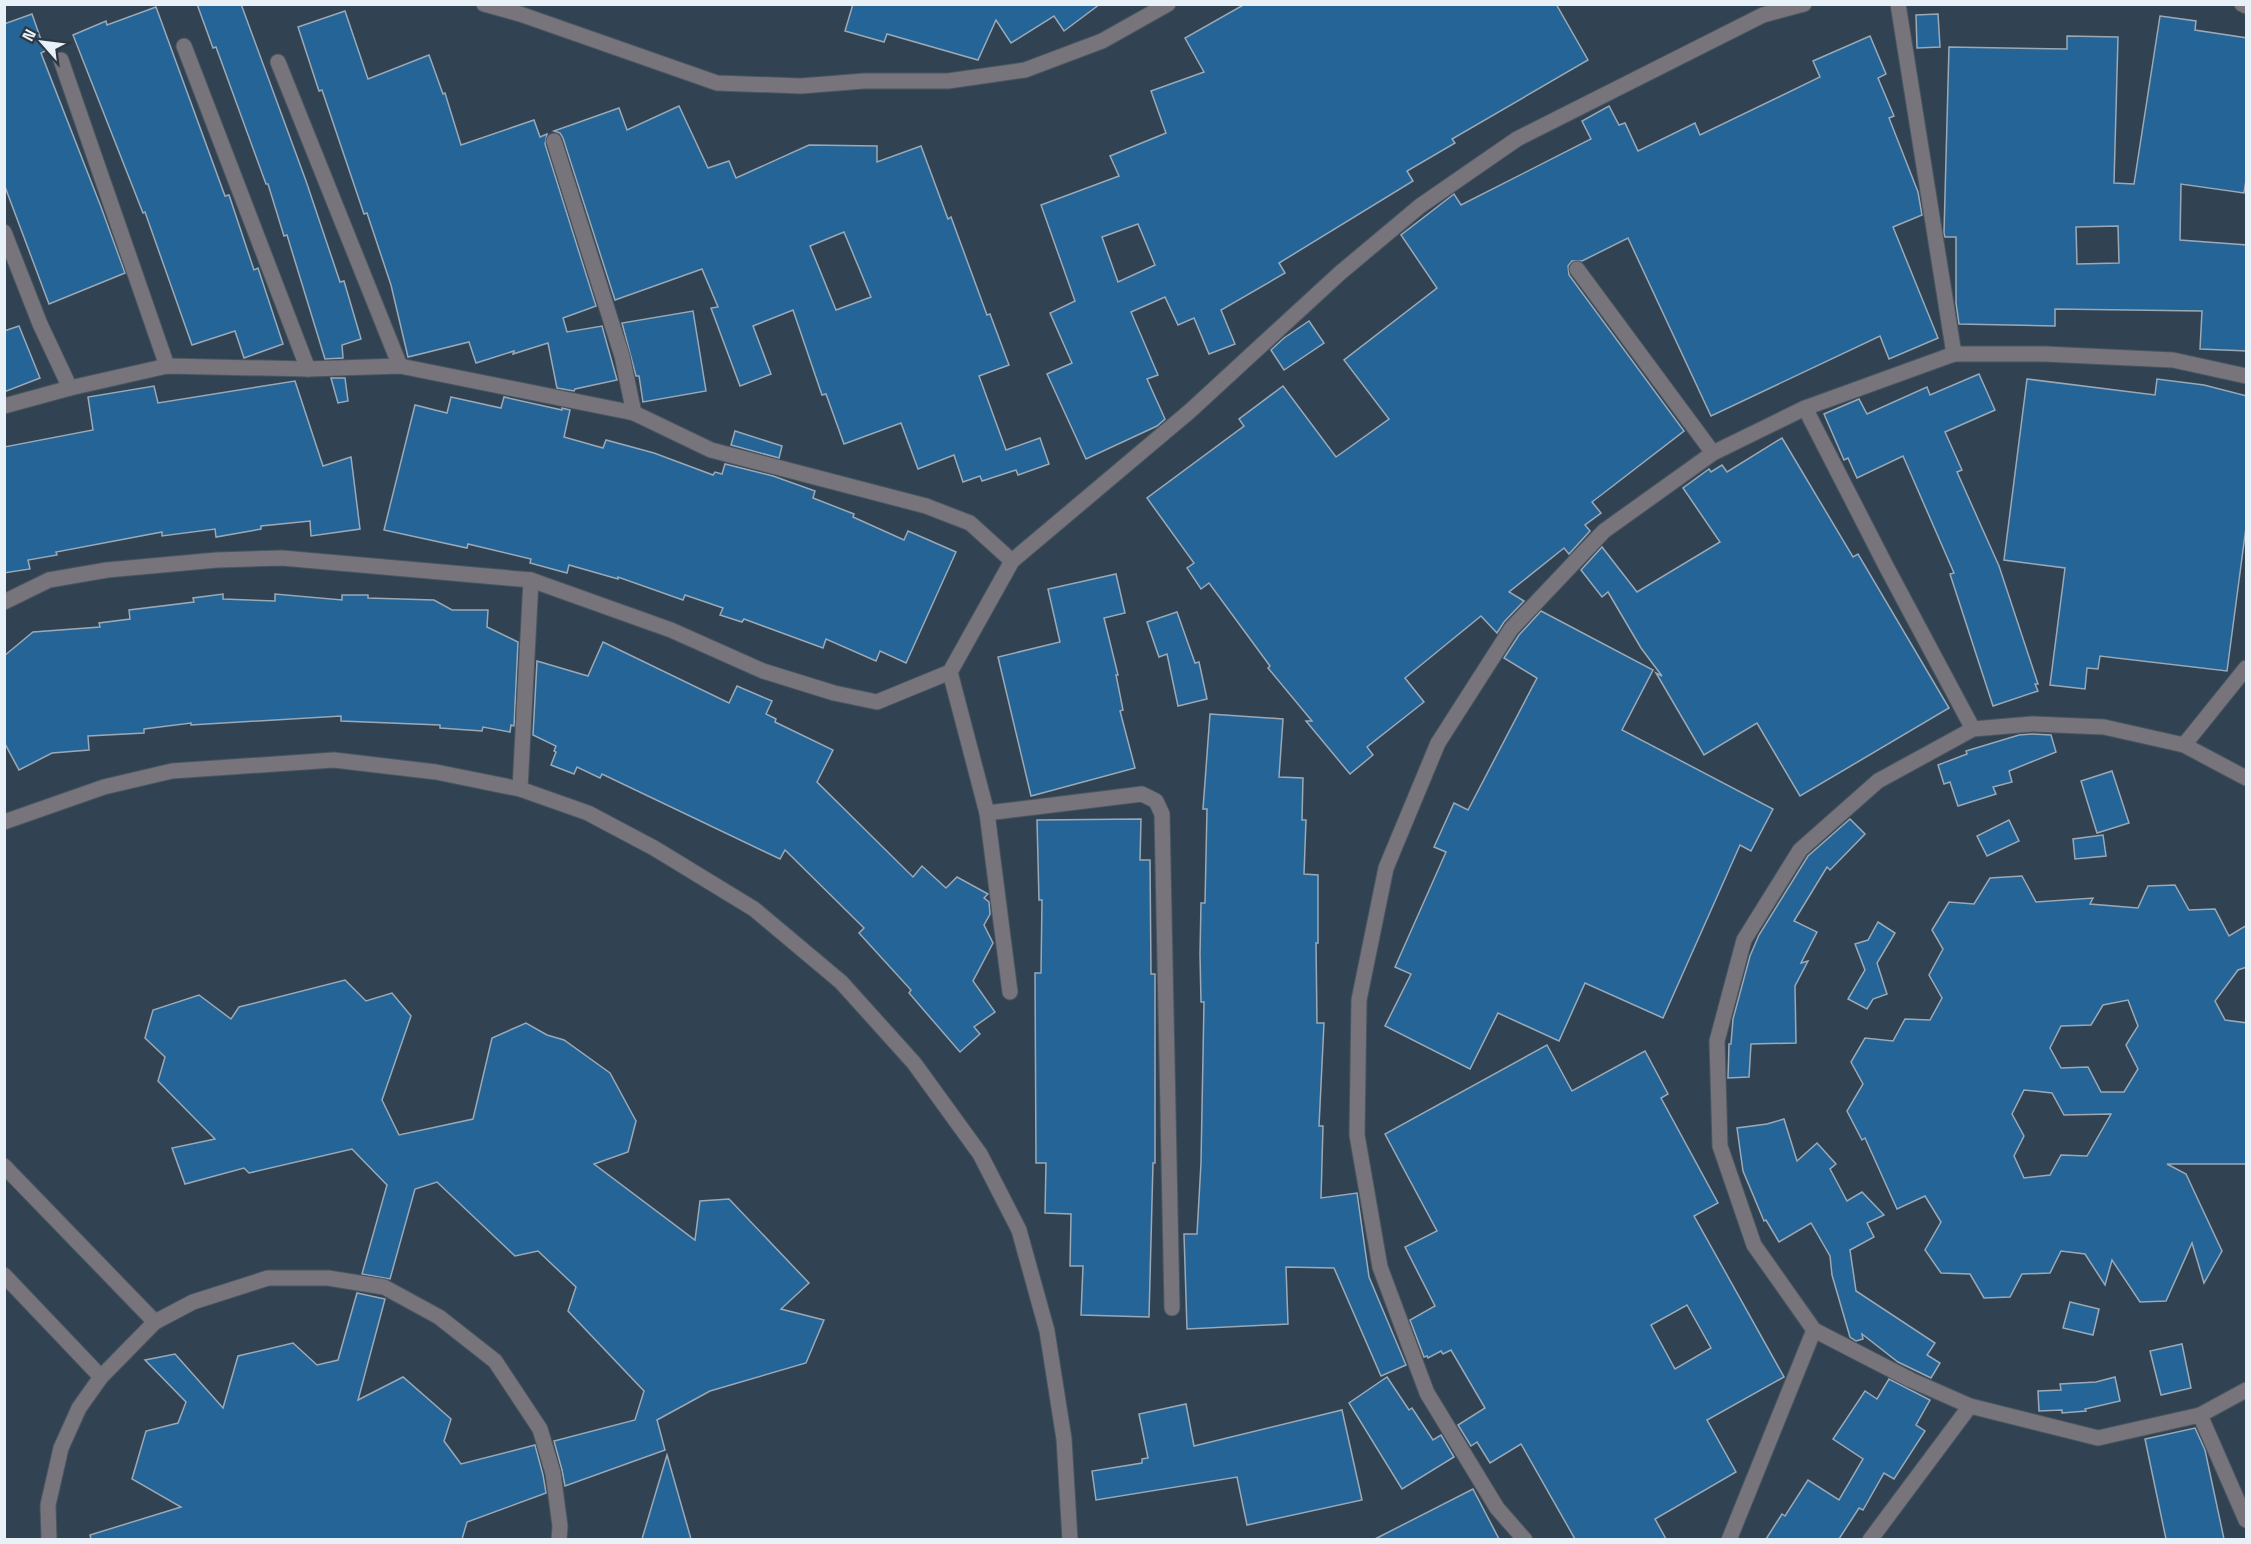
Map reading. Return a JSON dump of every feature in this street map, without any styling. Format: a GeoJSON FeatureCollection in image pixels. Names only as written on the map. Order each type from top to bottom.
{"type":"FeatureCollection","features":[{"type":"Feature","properties":{"kind":"street"},"geometry":{"type":"LineString","coordinates":[[484,4],[520,14],[717,83],[801,87],[864,81],[948,81],[1025,70],[1102,41],[1168,4]]}},
{"type":"Feature","properties":{"kind":"street"},"geometry":{"type":"LineString","coordinates":[[4,602],[49,580],[107,570],[217,560],[282,558],[531,580],[671,630],[763,671],[834,693],[877,702],[950,672],[1012,561],[1190,411],[1340,273],[1420,206],[1517,139],[1763,15],[1804,4]]}},
{"type":"Feature","properties":{"kind":"street"},"geometry":{"type":"LineString","coordinates":[[1898,4],[1954,354]]}},
{"type":"Feature","properties":{"kind":"street"},"geometry":{"type":"LineString","coordinates":[[2241,4],[2247,6]]}},
{"type":"Feature","properties":{"kind":"street"},"geometry":{"type":"LineString","coordinates":[[184,46],[308,369]]}},
{"type":"Feature","properties":{"kind":"street"},"geometry":{"type":"LineString","coordinates":[[61,60],[167,366]]}},
{"type":"Feature","properties":{"kind":"street"},"geometry":{"type":"LineString","coordinates":[[279,62],[400,366]]}},
{"type":"Feature","properties":{"kind":"street"},"geometry":{"type":"LineString","coordinates":[[554,141],[622,356],[634,413]]}},
{"type":"Feature","properties":{"kind":"street"},"geometry":{"type":"LineString","coordinates":[[4,232],[40,324],[70,388]]}},
{"type":"Feature","properties":{"kind":"street"},"geometry":{"type":"LineString","coordinates":[[1577,269],[1713,453]]}},
{"type":"Feature","properties":{"kind":"street"},"geometry":{"type":"LineString","coordinates":[[1526,1539],[1497,1508],[1427,1393],[1380,1267],[1357,1135],[1359,1000],[1386,867],[1438,743],[1511,629],[1604,531],[1713,453],[1805,408],[1954,354],[2045,354],[2173,360],[2247,376]]}},
{"type":"Feature","properties":{"kind":"street"},"geometry":{"type":"LineString","coordinates":[[4,406],[167,366],[308,369],[400,366],[634,413],[711,450],[926,506],[969,523],[1012,561]]}},
{"type":"Feature","properties":{"kind":"street"},"geometry":{"type":"LineString","coordinates":[[1805,408],[1973,729]]}},
{"type":"Feature","properties":{"kind":"street"},"geometry":{"type":"LineString","coordinates":[[520,789],[531,580]]}},
{"type":"Feature","properties":{"kind":"street"},"geometry":{"type":"LineString","coordinates":[[2184,745],[2247,668]]}},
{"type":"Feature","properties":{"kind":"street"},"geometry":{"type":"LineString","coordinates":[[950,672],[987,813],[1010,992]]}},
{"type":"Feature","properties":{"kind":"street"},"geometry":{"type":"LineString","coordinates":[[2247,778],[2184,745],[2104,727],[2032,724],[1973,729],[1878,781],[1800,850],[1744,940],[1717,1041],[1720,1146],[1754,1245],[1814,1330],[1911,1380],[1970,1406],[2098,1438],[2200,1415],[2247,1390]]}},
{"type":"Feature","properties":{"kind":"street"},"geometry":{"type":"LineString","coordinates":[[4,822],[104,788],[172,771],[334,760],[435,772],[520,789],[588,813],[654,848],[754,909],[841,982],[914,1063],[980,1154],[1019,1230],[1047,1331],[1064,1439],[1070,1539]]}},
{"type":"Feature","properties":{"kind":"street"},"geometry":{"type":"LineString","coordinates":[[987,813],[1142,794],[1156,801],[1162,814],[1172,1308]]}},
{"type":"Feature","properties":{"kind":"street"},"geometry":{"type":"LineString","coordinates":[[4,1166],[155,1322]]}},
{"type":"Feature","properties":{"kind":"street"},"geometry":{"type":"LineString","coordinates":[[4,1275],[101,1377]]}},
{"type":"Feature","properties":{"kind":"street"},"geometry":{"type":"LineString","coordinates":[[50,1539],[48,1505],[61,1448],[79,1408],[101,1377],[155,1322],[193,1302],[268,1278],[328,1278],[384,1287],[439,1317],[495,1361],[540,1429],[553,1473],[560,1526],[559,1539]]}},
{"type":"Feature","properties":{"kind":"street"},"geometry":{"type":"LineString","coordinates":[[1729,1539],[1814,1330]]}},
{"type":"Feature","properties":{"kind":"street"},"geometry":{"type":"LineString","coordinates":[[1870,1539],[1970,1406]]}},
{"type":"Feature","properties":{"kind":"street"},"geometry":{"type":"LineString","coordinates":[[2200,1415],[2247,1520]]}},
{"type":"Feature","properties":{"kind":"shaded area"},"geometry":{"type":"Polygon","coordinates":[[[5,5],[2246,5],[2246,1539],[5,1539],[5,5]]]}},
{"type":"Feature","properties":{"kind":"building"},"geometry":{"type":"Polygon","coordinates":[[[197,4],[241,4],[306,181],[340,282],[344,281],[361,339],[342,345],[343,358],[325,359],[287,235],[284,236],[268,184],[266,184],[216,47],[213,48],[197,4]]]}},
{"type":"Feature","properties":{"kind":"building"},"geometry":{"type":"Polygon","coordinates":[[[853,4],[1100,4],[1064,31],[1054,16],[1011,43],[996,20],[978,60],[887,34],[884,42],[845,31],[853,4]]]}},
{"type":"Feature","properties":{"kind":"building"},"geometry":{"type":"Polygon","coordinates":[[[1245,4],[1556,4],[1588,60],[1452,139],[1455,143],[1407,171],[1413,181],[1279,263],[1285,273],[1221,310],[1235,344],[1209,354],[1194,318],[1178,325],[1165,297],[1131,312],[1158,375],[1147,379],[1165,419],[1157,426],[1086,459],[1047,374],[1072,363],[1050,313],[1075,301],[1041,205],[1119,176],[1110,156],[1166,133],[1151,91],[1204,72],[1185,38],[1245,4]],[[1138,224],[1102,237],[1118,282],[1155,265],[1138,224]]]}},
{"type":"Feature","properties":{"kind":"building"},"geometry":{"type":"Polygon","coordinates":[[[156,7],[225,196],[229,195],[254,270],[258,268],[283,344],[244,358],[235,331],[192,345],[145,212],[143,213],[73,35],[106,21],[107,25],[156,7]]]}},
{"type":"Feature","properties":{"kind":"building"},"geometry":{"type":"Polygon","coordinates":[[[345,11],[368,79],[429,55],[443,94],[445,93],[461,145],[534,120],[540,137],[547,134],[545,144],[596,306],[563,318],[567,332],[602,326],[617,380],[574,391],[557,388],[548,343],[476,363],[469,342],[408,357],[391,285],[367,213],[364,214],[298,27],[345,11]]]}},
{"type":"Feature","properties":{"kind":"building"},"geometry":{"type":"Polygon","coordinates":[[[32,14],[45,51],[41,53],[125,273],[49,304],[4,184],[4,24],[32,14]]]}},
{"type":"Feature","properties":{"kind":"building"},"geometry":{"type":"Polygon","coordinates":[[[1938,14],[1940,47],[1917,48],[1916,15],[1938,14]]]}},
{"type":"Feature","properties":{"kind":"building"},"geometry":{"type":"Polygon","coordinates":[[[2160,16],[2196,21],[2195,30],[2247,38],[2247,173],[2244,193],[2181,184],[2180,240],[2247,245],[2247,351],[2200,349],[2202,311],[2055,309],[2055,326],[1959,324],[1956,303],[1956,237],[1945,237],[1944,233],[1949,47],[2067,49],[2067,36],[2118,37],[2114,183],[2134,184],[2160,16]],[[2118,226],[2076,227],[2077,264],[2119,263],[2118,226]]]}},
{"type":"Feature","properties":{"kind":"building"},"geometry":{"type":"Polygon","coordinates":[[[1870,36],[1886,74],[1878,78],[1894,116],[1889,118],[1918,192],[1922,215],[1893,227],[1938,338],[1889,359],[1880,336],[1711,416],[1628,238],[1582,261],[1572,261],[1568,266],[1569,275],[1684,431],[1592,502],[1601,513],[1585,525],[1590,531],[1569,554],[1564,548],[1509,592],[1524,601],[1497,633],[1481,616],[1405,678],[1424,702],[1367,747],[1373,755],[1350,774],[1306,721],[1312,721],[1268,668],[1270,666],[1209,583],[1201,589],[1187,568],[1194,563],[1147,498],[1244,426],[1239,419],[1283,386],[1336,457],[1389,419],[1344,360],[1437,288],[1401,235],[1454,194],[1461,205],[1591,139],[1582,121],[1609,106],[1619,125],[1625,123],[1638,151],[1695,123],[1700,135],[1820,77],[1813,61],[1870,36]]]}},
{"type":"Feature","properties":{"kind":"building"},"geometry":{"type":"Polygon","coordinates":[[[679,106],[708,168],[729,161],[736,178],[809,145],[877,146],[877,162],[921,146],[948,219],[951,217],[987,315],[990,314],[1009,365],[979,376],[1006,450],[1040,438],[1049,464],[1018,475],[1016,470],[982,481],[980,476],[963,482],[954,455],[918,469],[901,423],[844,444],[826,394],[822,395],[793,310],[753,326],[771,374],[740,386],[711,308],[718,307],[702,269],[615,300],[563,138],[560,133],[554,131],[619,108],[627,130],[679,106]],[[844,232],[810,246],[836,310],[871,297],[844,232]]]}},
{"type":"Feature","properties":{"kind":"building"},"geometry":{"type":"Polygon","coordinates":[[[693,311],[706,391],[643,402],[639,376],[636,376],[622,323],[693,311]]]}},
{"type":"Feature","properties":{"kind":"building"},"geometry":{"type":"Polygon","coordinates":[[[1309,321],[1324,343],[1284,370],[1271,350],[1309,321]]]}},
{"type":"Feature","properties":{"kind":"building"},"geometry":{"type":"Polygon","coordinates":[[[19,326],[40,378],[4,392],[4,331],[19,326]]]}},
{"type":"Feature","properties":{"kind":"building"},"geometry":{"type":"Polygon","coordinates":[[[1979,374],[1995,410],[1945,432],[1962,470],[1957,472],[1999,566],[2038,684],[2035,684],[2038,691],[1993,706],[1950,574],[1954,573],[1903,456],[1857,478],[1848,458],[1844,460],[1824,414],[1859,399],[1867,414],[1927,387],[1930,395],[1979,374]]]}},
{"type":"Feature","properties":{"kind":"building"},"geometry":{"type":"Polygon","coordinates":[[[331,378],[345,378],[348,401],[338,403],[331,378]]]}},
{"type":"Feature","properties":{"kind":"building"},"geometry":{"type":"Polygon","coordinates":[[[2027,379],[2155,395],[2157,379],[2204,385],[2247,396],[2247,520],[2227,671],[2100,656],[2098,669],[2087,668],[2085,689],[2050,685],[2065,568],[2004,560],[2027,379]]]}},
{"type":"Feature","properties":{"kind":"building"},"geometry":{"type":"Polygon","coordinates":[[[295,381],[323,466],[351,457],[360,529],[311,536],[310,521],[261,526],[261,529],[216,537],[215,529],[162,536],[162,532],[56,552],[57,555],[28,560],[30,569],[4,573],[4,447],[93,430],[88,397],[154,386],[158,403],[295,381]]]}},
{"type":"Feature","properties":{"kind":"building"},"geometry":{"type":"Polygon","coordinates":[[[451,397],[501,408],[504,397],[570,410],[564,437],[603,448],[606,440],[654,453],[713,475],[715,472],[722,474],[725,464],[773,476],[815,491],[813,498],[854,514],[853,517],[904,540],[908,531],[956,552],[906,663],[880,651],[876,661],[826,639],[823,648],[744,619],[742,622],[720,615],[723,608],[685,595],[683,600],[618,577],[618,579],[569,565],[567,573],[530,563],[531,559],[468,544],[467,548],[384,530],[415,405],[447,413],[451,397]]]}},
{"type":"Feature","properties":{"kind":"building"},"geometry":{"type":"Polygon","coordinates":[[[735,431],[782,446],[779,458],[731,445],[735,431]]]}},
{"type":"Feature","properties":{"kind":"building"},"geometry":{"type":"Polygon","coordinates":[[[1782,438],[1853,557],[1858,554],[1949,708],[1800,796],[1757,723],[1704,755],[1656,673],[1662,676],[1641,648],[1608,592],[1602,597],[1581,570],[1602,547],[1637,592],[1720,542],[1683,488],[1709,469],[1711,472],[1722,465],[1727,472],[1782,438]]]}},
{"type":"Feature","properties":{"kind":"building"},"geometry":{"type":"Polygon","coordinates":[[[1116,574],[1125,613],[1104,618],[1118,675],[1116,675],[1123,710],[1120,711],[1135,768],[1031,796],[998,657],[1060,642],[1048,589],[1116,574]]]}},
{"type":"Feature","properties":{"kind":"building"},"geometry":{"type":"Polygon","coordinates":[[[223,594],[223,599],[275,601],[275,594],[342,600],[342,595],[368,595],[368,598],[434,600],[452,610],[488,610],[487,627],[518,642],[514,726],[511,725],[510,732],[483,727],[482,731],[440,728],[440,725],[341,721],[341,716],[191,725],[191,723],[144,729],[144,733],[88,736],[89,750],[52,753],[19,770],[4,742],[4,656],[33,632],[100,627],[99,623],[130,619],[129,610],[194,602],[193,598],[223,594]]]}},
{"type":"Feature","properties":{"kind":"building"},"geometry":{"type":"Polygon","coordinates":[[[1541,611],[1653,670],[1622,730],[1773,809],[1751,851],[1740,845],[1663,1018],[1585,983],[1559,1041],[1498,1013],[1470,1069],[1385,1026],[1411,974],[1395,967],[1446,852],[1434,847],[1454,803],[1468,810],[1537,678],[1504,658],[1519,635],[1541,611]]]}},
{"type":"Feature","properties":{"kind":"building"},"geometry":{"type":"Polygon","coordinates":[[[1177,612],[1195,663],[1199,662],[1207,699],[1178,706],[1167,654],[1159,657],[1147,622],[1177,612]]]}},
{"type":"Feature","properties":{"kind":"building"},"geometry":{"type":"Polygon","coordinates":[[[603,642],[729,703],[737,686],[772,701],[766,714],[776,719],[775,722],[833,750],[817,782],[913,877],[922,866],[946,888],[957,877],[988,894],[984,898],[989,902],[990,914],[984,925],[993,943],[973,981],[995,1012],[974,1027],[980,1034],[960,1052],[909,993],[911,990],[859,933],[864,928],[785,850],[780,859],[602,774],[600,778],[577,767],[574,774],[551,765],[556,746],[533,735],[537,661],[588,676],[603,642]]]}},
{"type":"Feature","properties":{"kind":"building"},"geometry":{"type":"Polygon","coordinates":[[[1210,714],[1283,719],[1279,777],[1303,778],[1302,820],[1306,820],[1304,874],[1318,875],[1317,1023],[1324,1023],[1319,1126],[1323,1126],[1321,1198],[1357,1193],[1369,1277],[1406,1365],[1381,1376],[1334,1268],[1286,1267],[1288,1324],[1187,1329],[1184,1234],[1197,1234],[1201,1163],[1204,1002],[1201,1002],[1201,903],[1205,903],[1207,809],[1203,809],[1210,714]]]}},
{"type":"Feature","properties":{"kind":"building"},"geometry":{"type":"Polygon","coordinates":[[[2019,735],[2051,735],[2056,752],[2009,771],[2012,782],[1993,787],[1996,794],[1958,806],[1950,782],[1944,784],[1938,765],[1967,754],[1966,751],[2019,735]]]}},
{"type":"Feature","properties":{"kind":"building"},"geometry":{"type":"Polygon","coordinates":[[[2112,771],[2129,823],[2097,833],[2081,781],[2112,771]]]}},
{"type":"Feature","properties":{"kind":"building"},"geometry":{"type":"Polygon","coordinates":[[[1141,819],[1140,860],[1150,860],[1151,974],[1155,974],[1155,1163],[1153,1163],[1149,1317],[1081,1315],[1083,1266],[1070,1266],[1071,1214],[1045,1213],[1046,1163],[1036,1163],[1035,973],[1041,973],[1042,900],[1039,900],[1037,820],[1141,819]]]}},
{"type":"Feature","properties":{"kind":"building"},"geometry":{"type":"Polygon","coordinates":[[[1850,819],[1865,834],[1830,870],[1827,867],[1794,921],[1817,932],[1801,963],[1808,961],[1795,986],[1796,1043],[1751,1044],[1749,1077],[1728,1078],[1729,1044],[1731,1044],[1733,1019],[1750,956],[1759,935],[1808,856],[1850,819]]]}},
{"type":"Feature","properties":{"kind":"building"},"geometry":{"type":"Polygon","coordinates":[[[2009,820],[2019,841],[1987,856],[1977,836],[2009,820]]]}},
{"type":"Feature","properties":{"kind":"building"},"geometry":{"type":"Polygon","coordinates":[[[2103,835],[2106,856],[2075,859],[2073,839],[2103,835]]]}},
{"type":"Feature","properties":{"kind":"building"},"geometry":{"type":"Polygon","coordinates":[[[2022,876],[2036,902],[2093,898],[2090,904],[2138,908],[2148,886],[2175,885],[2189,910],[2215,909],[2229,936],[2247,925],[2247,967],[2238,970],[2215,1001],[2225,1020],[2247,1023],[2247,1164],[2167,1164],[2186,1174],[2222,1251],[2204,1283],[2192,1243],[2166,1301],[2140,1302],[2112,1260],[2105,1285],[2085,1254],[2061,1251],[2050,1273],[2022,1274],[2010,1297],[1984,1298],[1970,1274],[1941,1273],[1925,1250],[1941,1222],[1925,1196],[1897,1209],[1865,1138],[1862,1140],[1847,1111],[1863,1084],[1851,1062],[1865,1038],[1893,1041],[1905,1019],[1930,1020],[1942,998],[1929,975],[1943,949],[1932,930],[1949,902],[1974,904],[1990,878],[2022,876]],[[2128,1000],[2103,1005],[2091,1025],[2061,1026],[2050,1048],[2061,1068],[2088,1067],[2101,1092],[2124,1092],[2138,1069],[2126,1045],[2138,1026],[2128,1000]],[[2024,1090],[2012,1114],[2024,1136],[2014,1156],[2024,1178],[2050,1175],[2061,1155],[2087,1156],[2111,1114],[2064,1115],[2052,1093],[2024,1090]]]}},
{"type":"Feature","properties":{"kind":"building"},"geometry":{"type":"Polygon","coordinates":[[[1878,922],[1895,933],[1877,963],[1887,994],[1873,999],[1867,1009],[1848,999],[1865,970],[1855,944],[1868,940],[1878,922]]]}},
{"type":"Feature","properties":{"kind":"building"},"geometry":{"type":"Polygon","coordinates":[[[345,980],[366,1001],[392,993],[411,1016],[382,1100],[399,1135],[473,1119],[492,1038],[526,1023],[547,1035],[564,1040],[610,1073],[636,1121],[628,1152],[594,1164],[695,1240],[700,1201],[729,1199],[809,1283],[781,1309],[824,1320],[806,1363],[710,1391],[657,1420],[665,1450],[565,1486],[554,1441],[635,1420],[644,1391],[568,1311],[576,1287],[538,1251],[515,1256],[437,1182],[415,1189],[390,1279],[362,1274],[387,1185],[352,1149],[249,1173],[244,1168],[185,1184],[172,1148],[215,1139],[158,1081],[165,1057],[145,1038],[153,1010],[199,995],[231,1019],[239,1007],[345,980]]]}},
{"type":"Feature","properties":{"kind":"building"},"geometry":{"type":"Polygon","coordinates":[[[1547,1045],[1572,1091],[1645,1051],[1668,1094],[1661,1098],[1718,1203],[1694,1216],[1784,1377],[1707,1420],[1736,1472],[1655,1519],[1666,1539],[1575,1539],[1521,1444],[1490,1463],[1477,1442],[1471,1446],[1458,1425],[1485,1408],[1451,1350],[1443,1354],[1441,1351],[1428,1358],[1424,1357],[1410,1320],[1435,1306],[1405,1247],[1437,1231],[1385,1134],[1547,1045]],[[1687,1305],[1651,1325],[1675,1369],[1711,1348],[1687,1305]]]}},
{"type":"Feature","properties":{"kind":"building"},"geometry":{"type":"Polygon","coordinates":[[[1784,1119],[1797,1161],[1817,1143],[1836,1164],[1830,1169],[1847,1201],[1862,1192],[1884,1215],[1867,1223],[1874,1237],[1850,1250],[1856,1291],[1935,1343],[1927,1355],[1940,1363],[1931,1378],[1898,1362],[1862,1334],[1863,1339],[1856,1341],[1850,1337],[1832,1275],[1830,1256],[1811,1223],[1779,1242],[1766,1220],[1764,1221],[1743,1171],[1737,1128],[1784,1119]]]}},
{"type":"Feature","properties":{"kind":"building"},"geometry":{"type":"Polygon","coordinates":[[[357,1293],[385,1299],[358,1400],[403,1377],[451,1419],[444,1441],[461,1464],[535,1445],[546,1493],[467,1522],[462,1539],[91,1539],[90,1535],[181,1507],[132,1479],[146,1431],[178,1423],[186,1402],[145,1360],[175,1354],[223,1408],[238,1356],[293,1343],[317,1365],[338,1360],[357,1293]]]}},
{"type":"Feature","properties":{"kind":"building"},"geometry":{"type":"Polygon","coordinates":[[[2070,1302],[2099,1309],[2093,1335],[2063,1328],[2070,1302]]]}},
{"type":"Feature","properties":{"kind":"building"},"geometry":{"type":"Polygon","coordinates":[[[2182,1344],[2191,1388],[2161,1395],[2150,1351],[2182,1344]]]}},
{"type":"Feature","properties":{"kind":"building"},"geometry":{"type":"Polygon","coordinates":[[[1387,1377],[1409,1410],[1412,1408],[1433,1440],[1441,1435],[1454,1457],[1402,1489],[1349,1403],[1387,1377]]]}},
{"type":"Feature","properties":{"kind":"building"},"geometry":{"type":"Polygon","coordinates":[[[2115,1377],[2120,1401],[2085,1409],[2086,1411],[2062,1413],[2062,1410],[2039,1411],[2038,1391],[2061,1390],[2060,1384],[2096,1382],[2115,1377]]]}},
{"type":"Feature","properties":{"kind":"building"},"geometry":{"type":"Polygon","coordinates":[[[1889,1379],[1930,1400],[1916,1425],[1925,1431],[1894,1479],[1884,1473],[1863,1510],[1859,1508],[1839,1539],[1766,1539],[1782,1514],[1785,1516],[1808,1480],[1839,1500],[1863,1459],[1833,1439],[1865,1391],[1877,1399],[1889,1379]]]}},
{"type":"Feature","properties":{"kind":"building"},"geometry":{"type":"Polygon","coordinates":[[[1186,1404],[1194,1446],[1342,1410],[1362,1500],[1247,1525],[1237,1477],[1096,1500],[1092,1471],[1142,1463],[1142,1459],[1148,1458],[1139,1414],[1186,1404]]]}},
{"type":"Feature","properties":{"kind":"building"},"geometry":{"type":"Polygon","coordinates":[[[2195,1428],[2205,1450],[2224,1539],[2166,1539],[2145,1439],[2195,1428]]]}},
{"type":"Feature","properties":{"kind":"building"},"geometry":{"type":"Polygon","coordinates":[[[667,1455],[691,1539],[642,1539],[667,1455]]]}},
{"type":"Feature","properties":{"kind":"building"},"geometry":{"type":"Polygon","coordinates":[[[1473,1489],[1499,1539],[1375,1539],[1473,1489]]]}}]}
